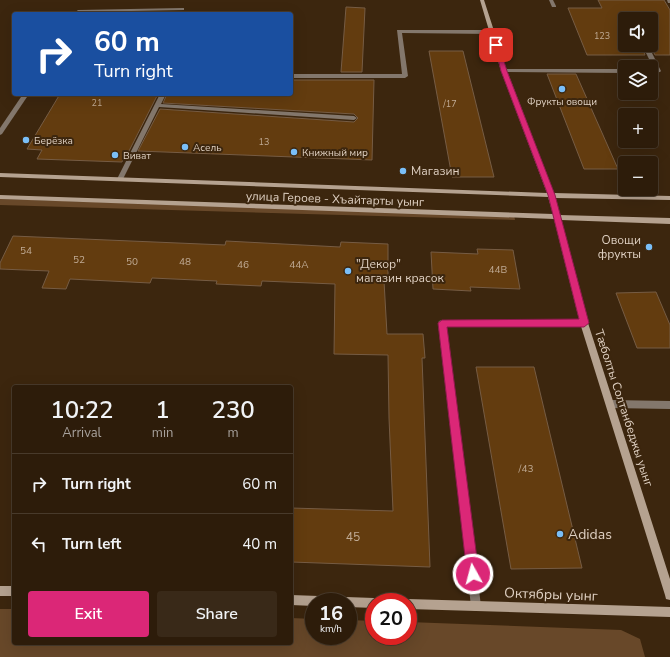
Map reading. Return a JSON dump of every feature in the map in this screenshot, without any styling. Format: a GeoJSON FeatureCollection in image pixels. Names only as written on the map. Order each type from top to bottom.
{"type":"FeatureCollection","features":[{"type":"Feature","properties":{"kind":"street","name":"Тæболты Солтанбеджы уынг"},"geometry":{"type":"LineString","coordinates":[[482,0],[504,71],[551,195],[584,323],[670,595]]}},
{"type":"Feature","properties":{"kind":"street","name":"улица Героев - Хъайтарты уынг"},"geometry":{"type":"LineString","coordinates":[[0,175],[670,198]]}},
{"type":"Feature","properties":{"kind":"street","name":"улица Героев - Хъайтарты уынг"},"geometry":{"type":"LineString","coordinates":[[0,197],[670,221]]}},
{"type":"Feature","properties":{"kind":"street"},"geometry":{"type":"LineString","coordinates":[[0,591],[12,591]]}},
{"type":"Feature","properties":{"kind":"street"},"geometry":{"type":"LineString","coordinates":[[293,600],[365,602]]}},
{"type":"Feature","properties":{"kind":"street","name":"Октябры уынг"},"geometry":{"type":"LineString","coordinates":[[417,604],[670,612]]}},
{"type":"Feature","properties":{"kind":"lane"},"geometry":{"type":"LineString","coordinates":[[551,0],[554,6]]}},
{"type":"Feature","properties":{"kind":"lane"},"geometry":{"type":"LineString","coordinates":[[77,12],[182,10]]}},
{"type":"Feature","properties":{"kind":"lane"},"geometry":{"type":"LineString","coordinates":[[293,76],[405,76],[399,31],[492,32]]}},
{"type":"Feature","properties":{"kind":"lane"},"geometry":{"type":"LineString","coordinates":[[504,71],[618,71]]}},
{"type":"Feature","properties":{"kind":"lane"},"geometry":{"type":"LineString","coordinates":[[0,133],[25,96]]}},
{"type":"Feature","properties":{"kind":"lane"},"geometry":{"type":"LineString","coordinates":[[120,179],[162,96]]}},
{"type":"Feature","properties":{"kind":"lane"},"geometry":{"type":"LineString","coordinates":[[157,105],[354,118]]}},
{"type":"Feature","properties":{"kind":"lane"},"geometry":{"type":"LineString","coordinates":[[0,119],[9,120]]}},
{"type":"Feature","properties":{"kind":"lane"},"geometry":{"type":"LineString","coordinates":[[476,606],[442,323],[584,323]]}},
{"type":"Feature","properties":{"kind":"lane"},"geometry":{"type":"LineString","coordinates":[[610,404],[670,405]]}},
{"type":"Feature","properties":{"kind":"shaded area"},"geometry":{"type":"Polygon","coordinates":[[[0,199],[514,215],[515,220],[0,205],[0,199]]]}},
{"type":"Feature","properties":{"kind":"shaded area"},"geometry":{"type":"Polygon","coordinates":[[[0,609],[12,609],[12,645],[293,645],[293,618],[305,619],[305,645],[357,645],[357,620],[365,621],[365,645],[417,645],[417,622],[621,630],[640,639],[645,657],[0,657],[0,609]]]}},
{"type":"Feature","properties":{"kind":"building"},"geometry":{"type":"Polygon","coordinates":[[[598,0],[664,0],[670,10],[670,55],[655,55],[654,52],[658,52],[658,12],[618,12],[618,52],[644,52],[645,55],[587,55],[568,8],[602,8],[598,0]]]}},
{"type":"Feature","properties":{"kind":"building"},"geometry":{"type":"Polygon","coordinates":[[[346,7],[365,8],[362,72],[341,72],[346,7]]]}},
{"type":"Feature","properties":{"kind":"building"},"geometry":{"type":"Polygon","coordinates":[[[429,51],[463,51],[494,177],[452,177],[429,51]]]}},
{"type":"Feature","properties":{"kind":"building"},"geometry":{"type":"Polygon","coordinates":[[[547,74],[576,74],[618,169],[584,169],[547,74]]]}},
{"type":"Feature","properties":{"kind":"building"},"geometry":{"type":"Polygon","coordinates":[[[293,80],[374,80],[372,160],[138,151],[160,109],[354,122],[358,118],[354,114],[163,103],[166,96],[293,96],[293,80]]]}},
{"type":"Feature","properties":{"kind":"building"},"geometry":{"type":"Polygon","coordinates":[[[59,96],[157,96],[129,151],[126,151],[122,162],[37,159],[42,150],[27,149],[59,96]]]}},
{"type":"Feature","properties":{"kind":"building"},"geometry":{"type":"Polygon","coordinates":[[[13,236],[225,245],[226,241],[340,247],[341,242],[388,244],[388,281],[384,281],[387,334],[423,334],[425,358],[422,358],[430,567],[293,562],[293,508],[393,511],[388,355],[334,354],[335,284],[262,281],[261,286],[216,284],[217,281],[152,278],[150,283],[70,279],[66,289],[42,288],[49,271],[0,269],[0,263],[13,236]]]}},
{"type":"Feature","properties":{"kind":"building"},"geometry":{"type":"Polygon","coordinates":[[[477,249],[513,250],[520,289],[470,287],[471,291],[433,289],[431,252],[478,254],[477,249]]]}},
{"type":"Feature","properties":{"kind":"building"},"geometry":{"type":"Polygon","coordinates":[[[656,292],[670,325],[670,348],[637,348],[616,293],[656,292]]]}},
{"type":"Feature","properties":{"kind":"building"},"geometry":{"type":"Polygon","coordinates":[[[476,367],[534,367],[582,568],[511,569],[476,367]]]}},
{"type":"Feature","properties":{"kind":"place","name":"Фрукты овощи"},"geometry":{"type":"Point","coordinates":[562,89]}},
{"type":"Feature","properties":{"kind":"place","name":"Берёзка"},"geometry":{"type":"Point","coordinates":[26,140]}},
{"type":"Feature","properties":{"kind":"place","name":"Асель"},"geometry":{"type":"Point","coordinates":[185,147]}},
{"type":"Feature","properties":{"kind":"place","name":"Книжный мир"},"geometry":{"type":"Point","coordinates":[294,152]}},
{"type":"Feature","properties":{"kind":"place","name":"Виват"},"geometry":{"type":"Point","coordinates":[115,155]}},
{"type":"Feature","properties":{"kind":"place","name":"Магазин"},"geometry":{"type":"Point","coordinates":[403,171]}},
{"type":"Feature","properties":{"kind":"place","name":"Овощи фрукты"},"geometry":{"type":"Point","coordinates":[649,247]}},
{"type":"Feature","properties":{"kind":"place","name":"\"Декор\" магазин красок"},"geometry":{"type":"Point","coordinates":[348,271]}},
{"type":"Feature","properties":{"kind":"place","name":"Adidas"},"geometry":{"type":"Point","coordinates":[560,534]}},
{"type":"Feature","properties":{"kind":"route"},"geometry":{"type":"LineString","coordinates":[[473,574],[442,323],[584,323],[551,195],[504,71],[496,45]]}}]}
